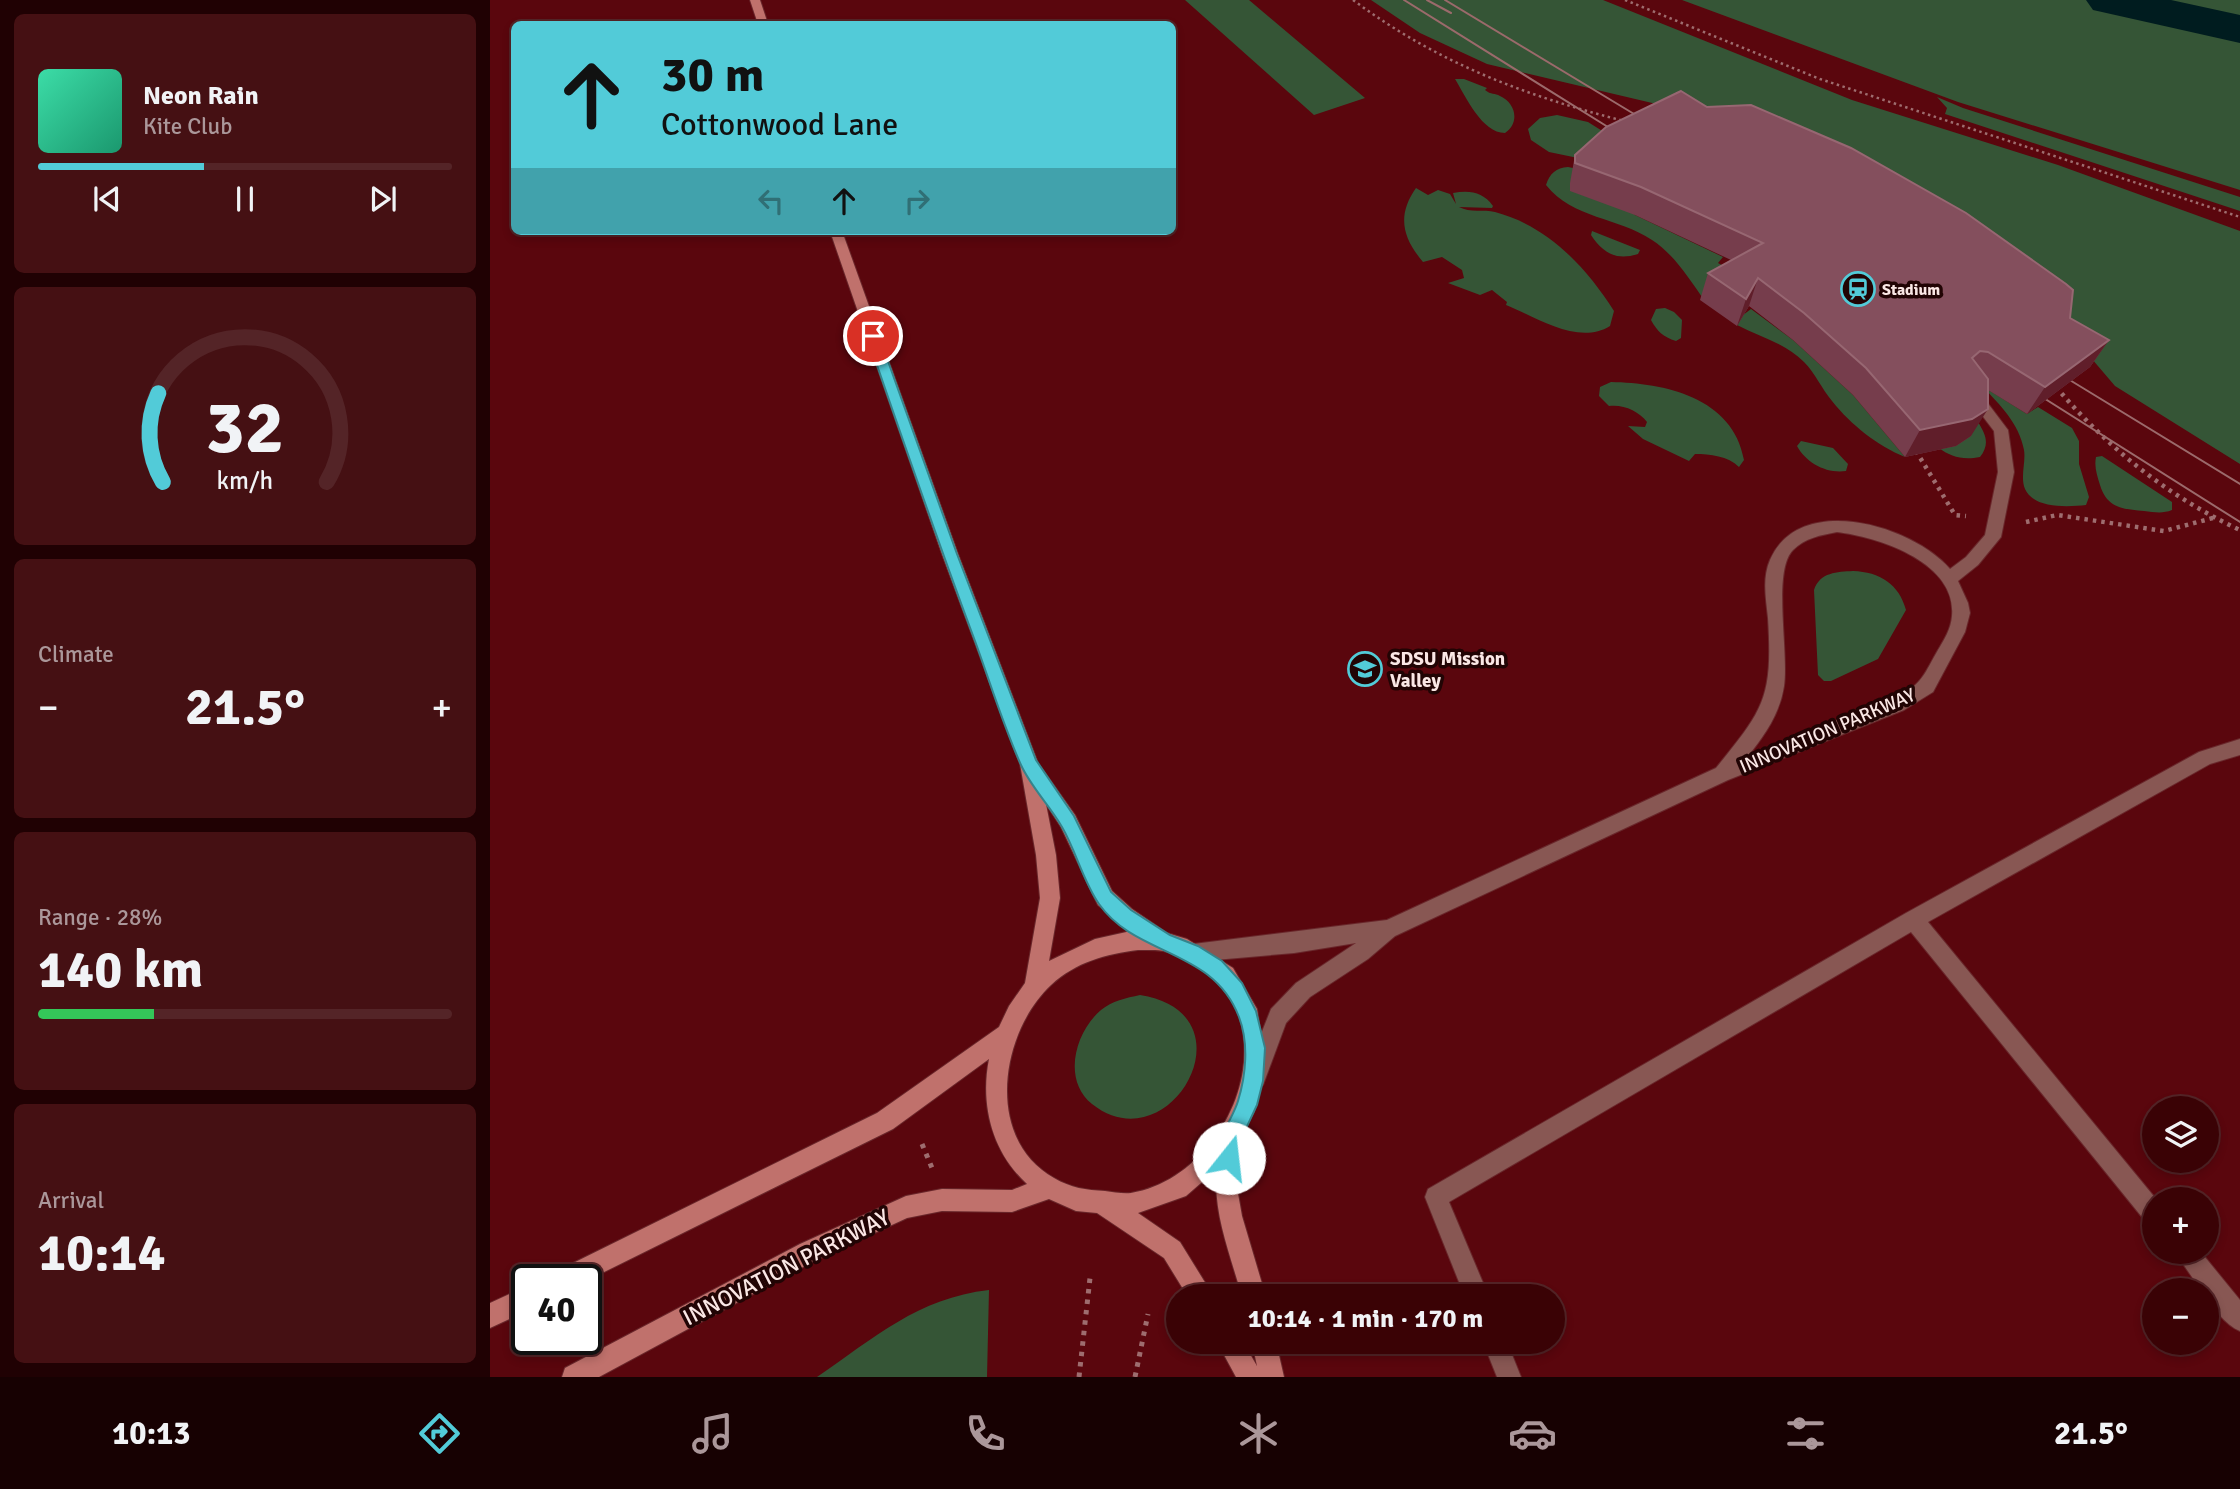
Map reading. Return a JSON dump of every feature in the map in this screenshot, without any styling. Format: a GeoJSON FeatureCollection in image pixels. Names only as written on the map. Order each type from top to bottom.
{"type":"FeatureCollection","features":[{"type":"Feature","properties":{"kind":"street"},"geometry":{"type":"LineString","coordinates":[[755,0],[762,21]]}},
{"type":"Feature","properties":{"kind":"street"},"geometry":{"type":"LineString","coordinates":[[837,235],[950,554],[1029,764],[1046,855],[1050,898],[1035,986]]}},
{"type":"Feature","properties":{"kind":"street"},"geometry":{"type":"LineString","coordinates":[[1948,579],[1972,561],[1993,537],[2006,472],[2001,430],[1966,386]]}},
{"type":"Feature","properties":{"kind":"street","name":"INNOVATION PARKWAY"},"geometry":{"type":"LineString","coordinates":[[1253,1081],[1255,1048],[1249,1017],[1227,978],[1205,958],[1192,952],[1164,942],[1138,940],[1110,943],[1083,952],[1058,967],[1035,986],[1017,1011],[1004,1036],[996,1065],[995,1094],[999,1122],[1010,1148],[1028,1171],[1049,1188],[1076,1200],[1105,1205],[1136,1203],[1166,1192],[1194,1177],[1218,1154],[1237,1129],[1278,1016],[1303,990],[1361,952],[1388,929],[1722,774],[1898,704],[1924,689],[1955,639],[1963,616],[1959,598],[1948,579],[1927,558],[1880,534],[1858,527],[1815,529],[1782,549],[1773,576],[1776,667],[1771,704],[1755,733],[1722,774]]}},
{"type":"Feature","properties":{"kind":"street"},"geometry":{"type":"LineString","coordinates":[[1472,1284],[1436,1197],[1913,920],[2205,758],[2240,747]]}},
{"type":"Feature","properties":{"kind":"street"},"geometry":{"type":"LineString","coordinates":[[1029,764],[1068,821],[1105,898],[1125,916],[1164,942]]}},
{"type":"Feature","properties":{"kind":"street"},"geometry":{"type":"LineString","coordinates":[[1913,920],[2142,1199]]}},
{"type":"Feature","properties":{"kind":"street","name":"INNOVATION PARKWAY"},"geometry":{"type":"LineString","coordinates":[[1192,952],[1294,943],[1388,929]]}},
{"type":"Feature","properties":{"kind":"street","name":"INNOVATION PARKWAY"},"geometry":{"type":"LineString","coordinates":[[595,1264],[885,1121],[1004,1036]]}},
{"type":"Feature","properties":{"kind":"street"},"geometry":{"type":"LineString","coordinates":[[1237,1129],[1232,1136],[1226,1188],[1250,1284]]}},
{"type":"Feature","properties":{"kind":"street","name":"INNOVATION PARKWAY"},"geometry":{"type":"LineString","coordinates":[[574,1377],[808,1252],[906,1207],[942,1200],[1012,1201],[1049,1188]]}},
{"type":"Feature","properties":{"kind":"street"},"geometry":{"type":"LineString","coordinates":[[1105,1205],[1172,1250],[1194,1284]]}},
{"type":"Feature","properties":{"kind":"street"},"geometry":{"type":"LineString","coordinates":[[2196,1264],[2240,1319]]}},
{"type":"Feature","properties":{"kind":"street"},"geometry":{"type":"LineString","coordinates":[[490,1316],[511,1306]]}},
{"type":"Feature","properties":{"kind":"street"},"geometry":{"type":"LineString","coordinates":[[1236,1354],[1250,1377]]}},
{"type":"Feature","properties":{"kind":"street"},"geometry":{"type":"LineString","coordinates":[[1267,1354],[1272,1377]]}},
{"type":"Feature","properties":{"kind":"street"},"geometry":{"type":"LineString","coordinates":[[1500,1354],[1509,1377]]}},
{"type":"Feature","properties":{"kind":"path"},"geometry":{"type":"LineString","coordinates":[[1353,0],[1412,43],[1455,66],[1516,90],[1633,123]]}},
{"type":"Feature","properties":{"kind":"path"},"geometry":{"type":"LineString","coordinates":[[1625,0],[1820,79],[2240,217]]}},
{"type":"Feature","properties":{"kind":"path"},"geometry":{"type":"LineString","coordinates":[[2055,384],[2071,404],[2130,461],[2213,518],[2240,530]]}},
{"type":"Feature","properties":{"kind":"path"},"geometry":{"type":"LineString","coordinates":[[1911,444],[1955,515],[2020,524],[2057,515],[2164,531],[2213,518]]}},
{"type":"Feature","properties":{"kind":"path"},"geometry":{"type":"LineString","coordinates":[[922,1144],[932,1168]]}},
{"type":"Feature","properties":{"kind":"path"},"geometry":{"type":"LineString","coordinates":[[1079,1377],[1090,1278]]}},
{"type":"Feature","properties":{"kind":"path"},"geometry":{"type":"LineString","coordinates":[[1135,1377],[1148,1314]]}},
{"type":"Feature","properties":{"kind":"shaded area","name":"SDSU Mission Valley"},"geometry":{"type":"Polygon","coordinates":[[[490,0],[1705,0],[2240,187],[2240,1377],[490,1377],[490,0]]]}},
{"type":"Feature","properties":{"kind":"green space"},"geometry":{"type":"Polygon","coordinates":[[[1185,0],[1249,0],[1365,98],[1314,115],[1185,0]]]}},
{"type":"Feature","properties":{"kind":"green space"},"geometry":{"type":"Polygon","coordinates":[[[1371,0],[1603,0],[1852,100],[2058,165],[2240,231],[2240,464],[2115,386],[2051,311],[1720,119],[1487,64],[1420,33],[1371,0]]]}},
{"type":"Feature","properties":{"kind":"green space"},"geometry":{"type":"Polygon","coordinates":[[[1682,0],[2240,0],[2240,190],[1958,102],[1682,0]]]}},
{"type":"Feature","properties":{"kind":"green space"},"geometry":{"type":"Polygon","coordinates":[[[1455,79],[1464,79],[1487,88],[1487,92],[1510,103],[1514,119],[1510,129],[1505,133],[1497,131],[1482,121],[1455,79]]]}},
{"type":"Feature","properties":{"kind":"green space"},"geometry":{"type":"Polygon","coordinates":[[[1937,97],[1963,108],[2240,197],[2240,211],[1945,114],[1947,108],[1937,97]]]}},
{"type":"Feature","properties":{"kind":"green space"},"geometry":{"type":"Polygon","coordinates":[[[1557,115],[1588,122],[1623,144],[1602,163],[1549,152],[1531,140],[1528,129],[1540,118],[1557,115]]]}},
{"type":"Feature","properties":{"kind":"green space"},"geometry":{"type":"Polygon","coordinates":[[[1568,167],[1593,172],[1635,215],[1723,257],[1718,263],[1729,269],[1705,301],[1675,260],[1652,240],[1625,226],[1569,205],[1546,185],[1554,172],[1568,167]]]}},
{"type":"Feature","properties":{"kind":"green space"},"geometry":{"type":"Polygon","coordinates":[[[1416,188],[1428,195],[1438,190],[1450,194],[1456,204],[1453,193],[1476,193],[1489,201],[1492,208],[1459,207],[1495,212],[1514,218],[1549,238],[1578,264],[1603,295],[1614,311],[1610,326],[1584,333],[1571,331],[1506,305],[1507,302],[1492,290],[1480,295],[1448,283],[1464,278],[1462,270],[1442,257],[1423,262],[1410,244],[1404,217],[1416,188]]]}},
{"type":"Feature","properties":{"kind":"green space"},"geometry":{"type":"Polygon","coordinates":[[[1592,231],[1640,250],[1638,254],[1623,257],[1611,254],[1591,235],[1592,231]]]}},
{"type":"Feature","properties":{"kind":"green space"},"geometry":{"type":"Polygon","coordinates":[[[1665,308],[1682,320],[1681,338],[1676,341],[1661,333],[1651,320],[1656,309],[1665,308]]]}},
{"type":"Feature","properties":{"kind":"green space"},"geometry":{"type":"Polygon","coordinates":[[[1751,309],[1793,340],[1853,395],[1905,457],[1875,441],[1839,410],[1797,355],[1737,325],[1751,309]]]}},
{"type":"Feature","properties":{"kind":"green space"},"geometry":{"type":"Polygon","coordinates":[[[1611,382],[1673,391],[1711,408],[1726,421],[1737,439],[1744,460],[1739,467],[1724,458],[1707,454],[1695,454],[1689,461],[1643,439],[1628,426],[1645,427],[1647,422],[1644,418],[1625,407],[1609,406],[1599,396],[1600,387],[1611,382]]]}},
{"type":"Feature","properties":{"kind":"green space"},"geometry":{"type":"Polygon","coordinates":[[[1982,386],[2027,414],[2038,407],[2072,428],[2079,441],[2079,464],[2089,497],[2086,505],[2052,505],[2029,496],[2024,484],[2024,450],[2018,431],[2008,415],[1982,386]]]}},
{"type":"Feature","properties":{"kind":"green space"},"geometry":{"type":"Polygon","coordinates":[[[1978,422],[1985,435],[1985,448],[1980,457],[1969,458],[1944,451],[1916,424],[1978,422]]]}},
{"type":"Feature","properties":{"kind":"green space"},"geometry":{"type":"Polygon","coordinates":[[[1801,441],[1833,448],[1848,464],[1846,471],[1832,471],[1811,462],[1797,446],[1801,441]]]}},
{"type":"Feature","properties":{"kind":"green space"},"geometry":{"type":"Polygon","coordinates":[[[2102,456],[2172,502],[2172,510],[2136,510],[2111,503],[2103,493],[2096,471],[2096,457],[2102,456]]]}},
{"type":"Feature","properties":{"kind":"green space"},"geometry":{"type":"Polygon","coordinates":[[[1853,571],[1872,574],[1887,581],[1899,593],[1906,610],[1878,659],[1831,681],[1824,681],[1818,675],[1814,590],[1825,576],[1853,571]]]}},
{"type":"Feature","properties":{"kind":"green space"},"geometry":{"type":"Polygon","coordinates":[[[1140,995],[1174,1007],[1192,1028],[1196,1054],[1189,1080],[1172,1102],[1149,1116],[1121,1118],[1092,1104],[1083,1094],[1077,1082],[1076,1056],[1084,1031],[1101,1010],[1114,1002],[1140,995]]]}},
{"type":"Feature","properties":{"kind":"green space"},"geometry":{"type":"Polygon","coordinates":[[[989,1290],[987,1377],[817,1377],[878,1334],[918,1311],[940,1301],[989,1290]]]}},
{"type":"Feature","properties":{"kind":"building","name":"Stadium"},"geometry":{"type":"Polygon","coordinates":[[[1681,91],[1707,107],[1751,105],[1851,148],[1966,213],[2073,290],[2070,318],[2109,340],[2045,387],[1988,352],[1980,351],[1972,358],[1988,379],[1988,409],[1972,419],[1920,430],[1866,368],[1804,313],[1758,278],[1746,299],[1708,273],[1763,243],[1641,187],[1575,163],[1575,155],[1606,127],[1681,91]]]}},
{"type":"Feature","properties":{"kind":"waterway"},"geometry":{"type":"LineString","coordinates":[[2109,0],[2240,29]]}},
{"type":"Feature","properties":{"kind":"tram line"},"geometry":{"type":"LineString","coordinates":[[1404,0],[1624,137]]}},
{"type":"Feature","properties":{"kind":"tram line"},"geometry":{"type":"LineString","coordinates":[[1427,0],[1451,13]]}},
{"type":"Feature","properties":{"kind":"tram line"},"geometry":{"type":"LineString","coordinates":[[1445,0],[1649,123]]}},
{"type":"Feature","properties":{"kind":"tram line"},"geometry":{"type":"LineString","coordinates":[[2055,371],[2240,484]]}},
{"type":"Feature","properties":{"kind":"tram line"},"geometry":{"type":"LineString","coordinates":[[2031,390],[2240,522]]}},
{"type":"Feature","properties":{"kind":"place","name":"Stadium"},"geometry":{"type":"Point","coordinates":[1858,289]}},
{"type":"Feature","properties":{"kind":"place","name":"SDSU Mission Valley"},"geometry":{"type":"Point","coordinates":[1365,669]}},
{"type":"Feature","properties":{"kind":"route"},"geometry":{"type":"LineString","coordinates":[[873,336],[950,554],[1029,764],[1068,821],[1105,898],[1125,916],[1164,942],[1205,958],[1227,978],[1243,1003],[1253,1032],[1255,1064],[1247,1105],[1232,1136],[1229,1158]]}}]}
